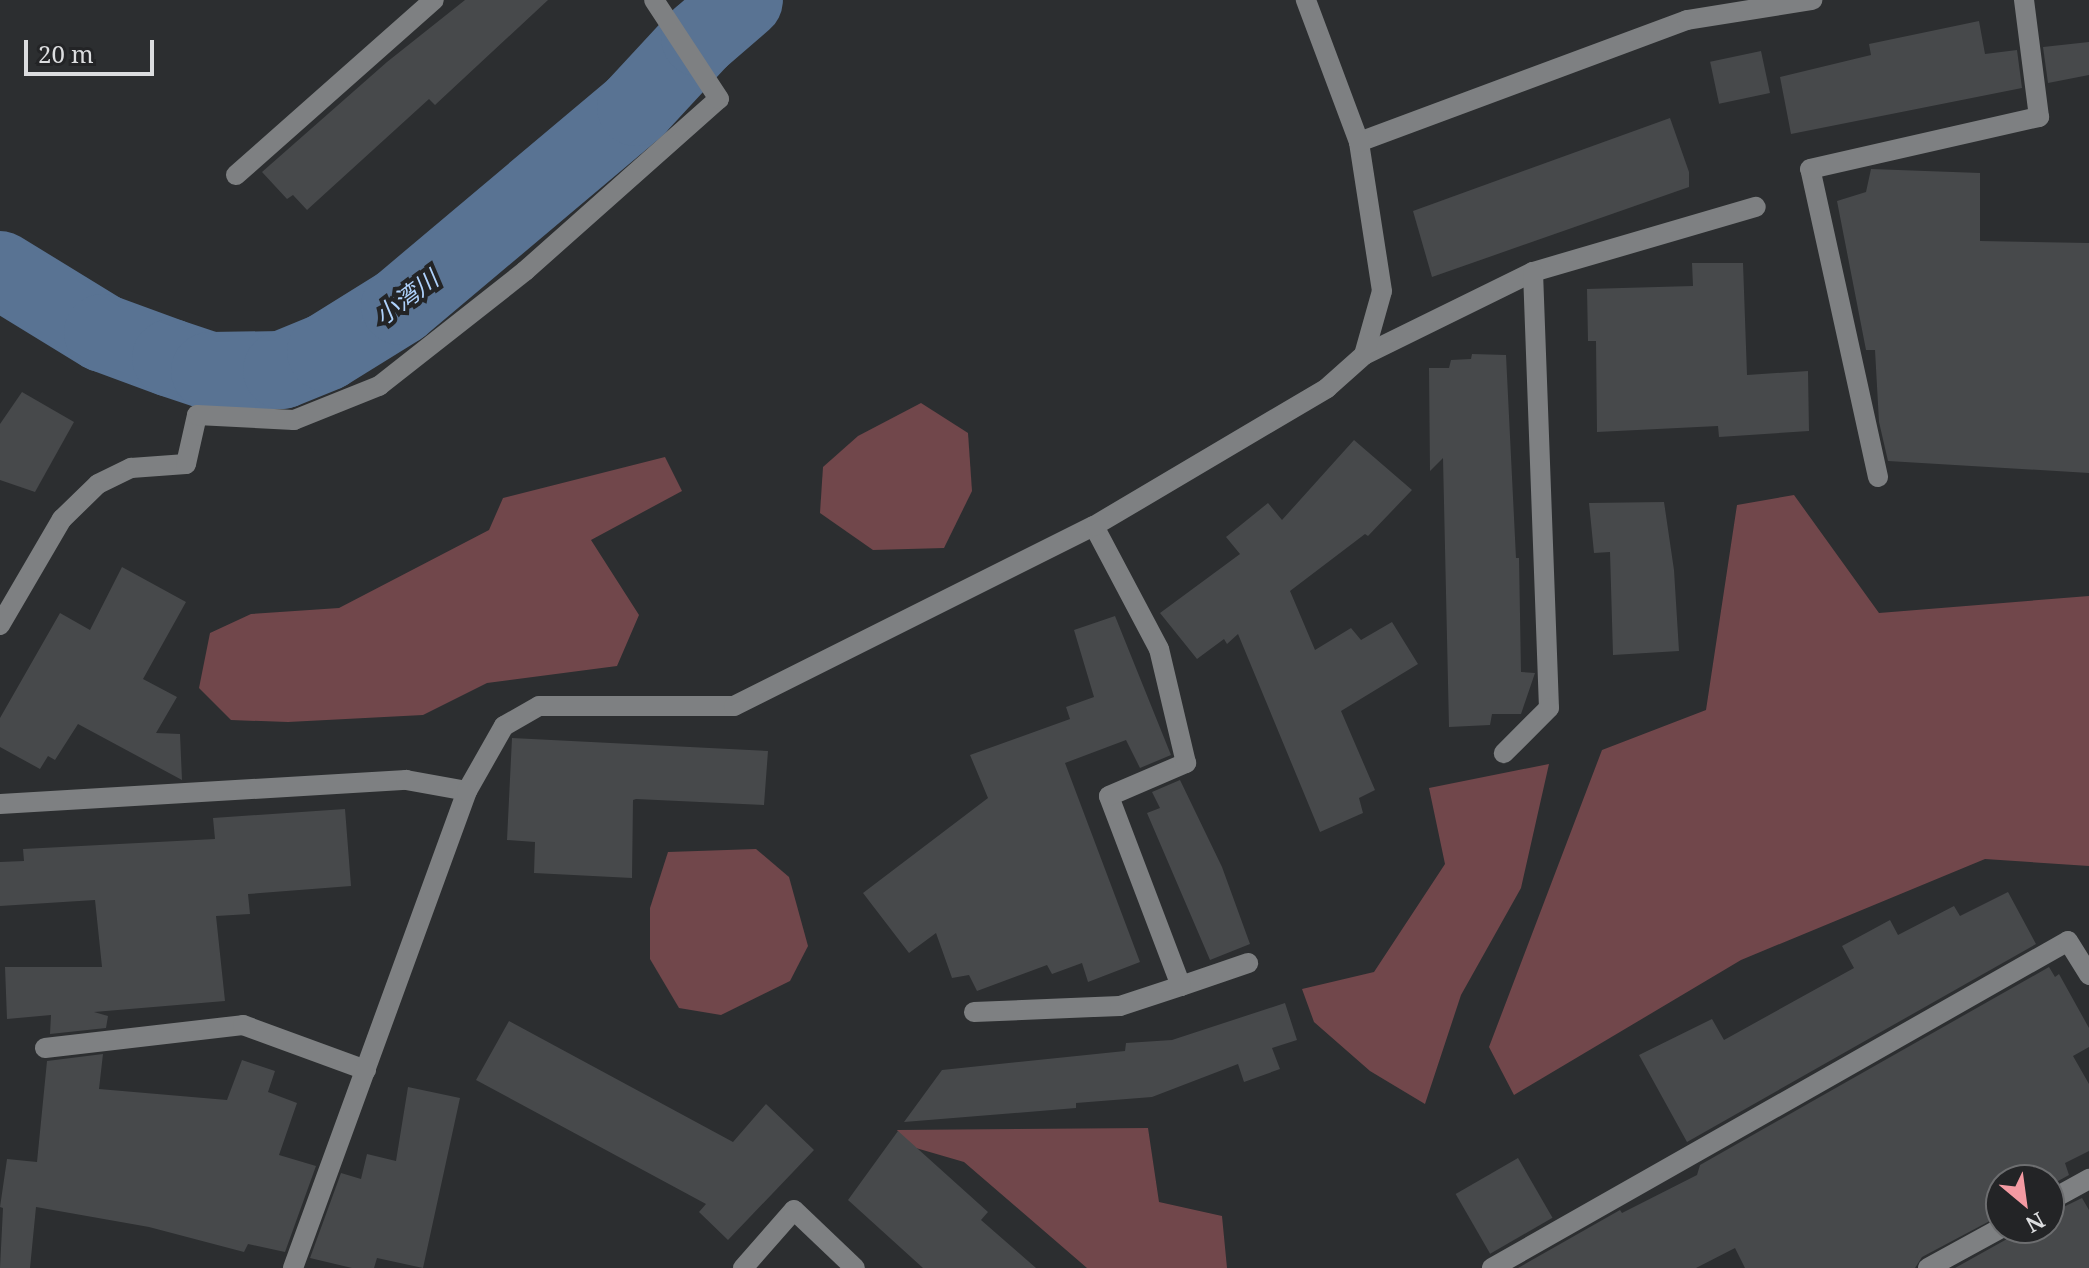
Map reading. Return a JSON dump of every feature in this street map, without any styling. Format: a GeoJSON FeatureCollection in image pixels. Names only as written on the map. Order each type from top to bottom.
{"type":"FeatureCollection","features":[{"type":"Feature","properties":{"kind":"street"},"geometry":{"type":"LineString","coordinates":[[236,175],[434,0]]}},
{"type":"Feature","properties":{"kind":"street"},"geometry":{"type":"LineString","coordinates":[[1359,142],[1687,20],[1812,0]]}},
{"type":"Feature","properties":{"kind":"street"},"geometry":{"type":"LineString","coordinates":[[1878,477],[1810,169],[2039,117],[2024,0]]}},
{"type":"Feature","properties":{"kind":"street"},"geometry":{"type":"LineString","coordinates":[[0,625],[62,519],[98,484],[131,468],[186,464],[197,415],[294,420],[379,386],[525,271],[719,99],[656,4]]}},
{"type":"Feature","properties":{"kind":"street"},"geometry":{"type":"LineString","coordinates":[[1309,7],[1359,142],[1382,291],[1364,355]]}},
{"type":"Feature","properties":{"kind":"street"},"geometry":{"type":"LineString","coordinates":[[293,1268],[421,909],[467,791],[504,726],[539,706],[734,706],[1094,526],[1327,388],[1364,355],[1533,272],[1756,207]]}},
{"type":"Feature","properties":{"kind":"street"},"geometry":{"type":"LineString","coordinates":[[1504,753],[1549,708],[1533,272]]}},
{"type":"Feature","properties":{"kind":"street"},"geometry":{"type":"LineString","coordinates":[[1094,526],[1159,649],[1186,763],[1109,796],[1181,986]]}},
{"type":"Feature","properties":{"kind":"street"},"geometry":{"type":"LineString","coordinates":[[0,804],[406,780],[467,791]]}},
{"type":"Feature","properties":{"kind":"street"},"geometry":{"type":"LineString","coordinates":[[1492,1268],[2068,941],[2089,975]]}},
{"type":"Feature","properties":{"kind":"street"},"geometry":{"type":"LineString","coordinates":[[974,1012],[1120,1006],[1248,963]]}},
{"type":"Feature","properties":{"kind":"street"},"geometry":{"type":"LineString","coordinates":[[45,1048],[243,1025],[366,1070]]}},
{"type":"Feature","properties":{"kind":"street"},"geometry":{"type":"LineString","coordinates":[[2065,1192],[2089,1179]]}},
{"type":"Feature","properties":{"kind":"street"},"geometry":{"type":"LineString","coordinates":[[743,1268],[794,1210],[855,1268]]}},
{"type":"Feature","properties":{"kind":"street"},"geometry":{"type":"LineString","coordinates":[[1928,1268],[1985,1237]]}},
{"type":"Feature","properties":{"kind":"shaded area"},"geometry":{"type":"Polygon","coordinates":[[[921,403],[968,433],[972,491],[944,548],[873,550],[820,513],[823,467],[858,436],[921,403]]]}},
{"type":"Feature","properties":{"kind":"shaded area"},"geometry":{"type":"Polygon","coordinates":[[[665,457],[682,491],[591,540],[639,615],[617,666],[487,683],[423,715],[288,722],[231,720],[199,688],[210,633],[251,614],[339,608],[489,530],[503,498],[665,457]]]}},
{"type":"Feature","properties":{"kind":"shaded area"},"geometry":{"type":"Polygon","coordinates":[[[1794,495],[1879,613],[2089,596],[2089,866],[1985,859],[1741,960],[1514,1095],[1489,1047],[1602,750],[1706,710],[1737,505],[1794,495]]]}},
{"type":"Feature","properties":{"kind":"shaded area"},"geometry":{"type":"Polygon","coordinates":[[[1549,764],[1521,888],[1461,995],[1425,1104],[1370,1071],[1314,1022],[1302,989],[1374,972],[1445,864],[1429,788],[1549,764]]]}},
{"type":"Feature","properties":{"kind":"shaded area"},"geometry":{"type":"Polygon","coordinates":[[[756,849],[789,877],[808,946],[790,981],[721,1015],[679,1008],[650,959],[650,908],[668,852],[756,849]]]}},
{"type":"Feature","properties":{"kind":"shaded area"},"geometry":{"type":"Polygon","coordinates":[[[1148,1128],[1159,1202],[1222,1216],[1227,1268],[1087,1268],[964,1162],[909,1146],[897,1130],[1148,1128]]]}},
{"type":"Feature","properties":{"kind":"building"},"geometry":{"type":"Polygon","coordinates":[[[465,0],[548,0],[435,105],[429,99],[307,210],[293,195],[287,199],[262,172],[387,62],[465,0]]]}},
{"type":"Feature","properties":{"kind":"building"},"geometry":{"type":"Polygon","coordinates":[[[1979,21],[1985,54],[2017,50],[2022,88],[1791,134],[1780,77],[1871,55],[1869,44],[1979,21]]]}},
{"type":"Feature","properties":{"kind":"building"},"geometry":{"type":"Polygon","coordinates":[[[2089,42],[2089,75],[2048,83],[2043,47],[2089,42]]]}},
{"type":"Feature","properties":{"kind":"building"},"geometry":{"type":"Polygon","coordinates":[[[1761,51],[1770,93],[1719,104],[1710,62],[1761,51]]]}},
{"type":"Feature","properties":{"kind":"building"},"geometry":{"type":"Polygon","coordinates":[[[1670,118],[1689,172],[1689,187],[1432,277],[1413,211],[1670,118]]]}},
{"type":"Feature","properties":{"kind":"building"},"geometry":{"type":"Polygon","coordinates":[[[1871,169],[1980,173],[1980,241],[2089,243],[2089,473],[1888,461],[1879,422],[1875,350],[1866,350],[1837,201],[1866,192],[1871,169]]]}},
{"type":"Feature","properties":{"kind":"building"},"geometry":{"type":"Polygon","coordinates":[[[1692,263],[1743,263],[1747,375],[1808,371],[1809,431],[1719,437],[1718,426],[1597,432],[1596,341],[1588,341],[1587,289],[1693,286],[1692,263]]]}},
{"type":"Feature","properties":{"kind":"building"},"geometry":{"type":"Polygon","coordinates":[[[1472,354],[1506,355],[1516,558],[1519,558],[1521,672],[1535,673],[1521,714],[1492,714],[1490,725],[1449,727],[1443,458],[1430,471],[1429,368],[1449,368],[1451,360],[1471,359],[1472,354]]]}},
{"type":"Feature","properties":{"kind":"building"},"geometry":{"type":"Polygon","coordinates":[[[22,392],[74,422],[35,492],[0,480],[0,424],[22,392]]]}},
{"type":"Feature","properties":{"kind":"building"},"geometry":{"type":"Polygon","coordinates":[[[1354,440],[1412,490],[1368,536],[1365,534],[1290,591],[1315,650],[1351,628],[1361,640],[1392,622],[1418,664],[1341,711],[1375,790],[1359,798],[1363,813],[1320,832],[1238,634],[1227,644],[1224,639],[1197,659],[1160,613],[1240,554],[1226,537],[1268,503],[1282,520],[1354,440]]]}},
{"type":"Feature","properties":{"kind":"building"},"geometry":{"type":"Polygon","coordinates":[[[1664,502],[1674,570],[1679,651],[1613,655],[1610,552],[1594,553],[1589,503],[1664,502]]]}},
{"type":"Feature","properties":{"kind":"building"},"geometry":{"type":"Polygon","coordinates":[[[122,567],[186,602],[143,679],[177,697],[156,733],[180,734],[182,780],[78,724],[55,760],[48,756],[40,769],[0,747],[0,718],[60,613],[90,630],[122,567]]]}},
{"type":"Feature","properties":{"kind":"building"},"geometry":{"type":"Polygon","coordinates":[[[1115,616],[1171,755],[1140,768],[1126,740],[1065,763],[1140,962],[1088,982],[1082,963],[1052,974],[1047,965],[977,991],[969,975],[952,978],[936,933],[909,953],[863,893],[988,798],[970,755],[1070,719],[1066,707],[1094,697],[1074,630],[1115,616]]]}},
{"type":"Feature","properties":{"kind":"building"},"geometry":{"type":"Polygon","coordinates":[[[512,738],[768,751],[764,805],[636,799],[633,800],[632,878],[534,873],[535,842],[507,840],[512,738]]]}},
{"type":"Feature","properties":{"kind":"building"},"geometry":{"type":"Polygon","coordinates":[[[1180,780],[1222,867],[1250,944],[1210,960],[1147,813],[1160,808],[1152,792],[1180,780]]]}},
{"type":"Feature","properties":{"kind":"building"},"geometry":{"type":"Polygon","coordinates":[[[345,809],[351,886],[248,894],[250,914],[216,916],[225,1001],[94,1012],[108,1016],[106,1028],[50,1034],[51,1015],[7,1019],[5,967],[102,967],[95,900],[0,906],[0,862],[24,861],[23,849],[215,839],[213,818],[345,809]]]}},
{"type":"Feature","properties":{"kind":"building"},"geometry":{"type":"Polygon","coordinates":[[[2008,892],[2036,944],[1687,1142],[1639,1055],[1712,1019],[1724,1040],[1854,968],[1842,946],[1890,920],[1898,935],[1954,906],[1960,916],[2008,892]]]}},
{"type":"Feature","properties":{"kind":"building"},"geometry":{"type":"Polygon","coordinates":[[[2049,967],[2055,977],[2059,974],[2089,1028],[2089,1047],[2073,1056],[2089,1084],[2089,1151],[2065,1163],[2069,1175],[2065,1177],[2065,1164],[1985,1164],[1985,1224],[1922,1257],[1915,1268],[1745,1268],[1735,1248],[1696,1268],[1518,1268],[1620,1210],[1622,1213],[1697,1175],[1700,1165],[2049,967]]]}},
{"type":"Feature","properties":{"kind":"building"},"geometry":{"type":"Polygon","coordinates":[[[1285,1003],[1297,1040],[1272,1048],[1280,1069],[1244,1082],[1238,1064],[1152,1097],[1076,1103],[1076,1108],[904,1122],[942,1070],[1125,1051],[1126,1043],[1172,1040],[1285,1003]]]}},
{"type":"Feature","properties":{"kind":"building"},"geometry":{"type":"Polygon","coordinates":[[[509,1021],[733,1142],[766,1104],[814,1150],[728,1240],[699,1212],[706,1204],[476,1080],[509,1021]]]}},
{"type":"Feature","properties":{"kind":"building"},"geometry":{"type":"Polygon","coordinates":[[[103,1054],[99,1089],[227,1100],[242,1060],[275,1071],[268,1092],[297,1103],[279,1155],[316,1166],[285,1252],[248,1244],[244,1252],[149,1227],[36,1207],[30,1268],[0,1268],[3,1208],[0,1207],[7,1159],[37,1162],[47,1061],[103,1054]]]}},
{"type":"Feature","properties":{"kind":"building"},"geometry":{"type":"Polygon","coordinates":[[[408,1087],[460,1098],[423,1268],[377,1258],[374,1268],[352,1268],[310,1258],[341,1173],[361,1179],[367,1154],[396,1161],[408,1087]]]}},
{"type":"Feature","properties":{"kind":"building"},"geometry":{"type":"Polygon","coordinates":[[[898,1131],[988,1212],[981,1220],[1036,1268],[923,1268],[848,1200],[898,1131]]]}},
{"type":"Feature","properties":{"kind":"building"},"geometry":{"type":"Polygon","coordinates":[[[1518,1158],[1552,1218],[1490,1254],[1456,1194],[1518,1158]]]}},
{"type":"Feature","properties":{"kind":"building"},"geometry":{"type":"Polygon","coordinates":[[[2082,1198],[2089,1210],[2089,1268],[1955,1268],[1998,1244],[2065,1244],[2065,1206],[2082,1198]]]}},
{"type":"Feature","properties":{"kind":"waterway","name":"小湾川"},"geometry":{"type":"LineString","coordinates":[[0,270],[103,333],[171,358],[210,371],[282,370],[326,352],[400,306],[636,107],[700,38],[744,0]]}}]}
